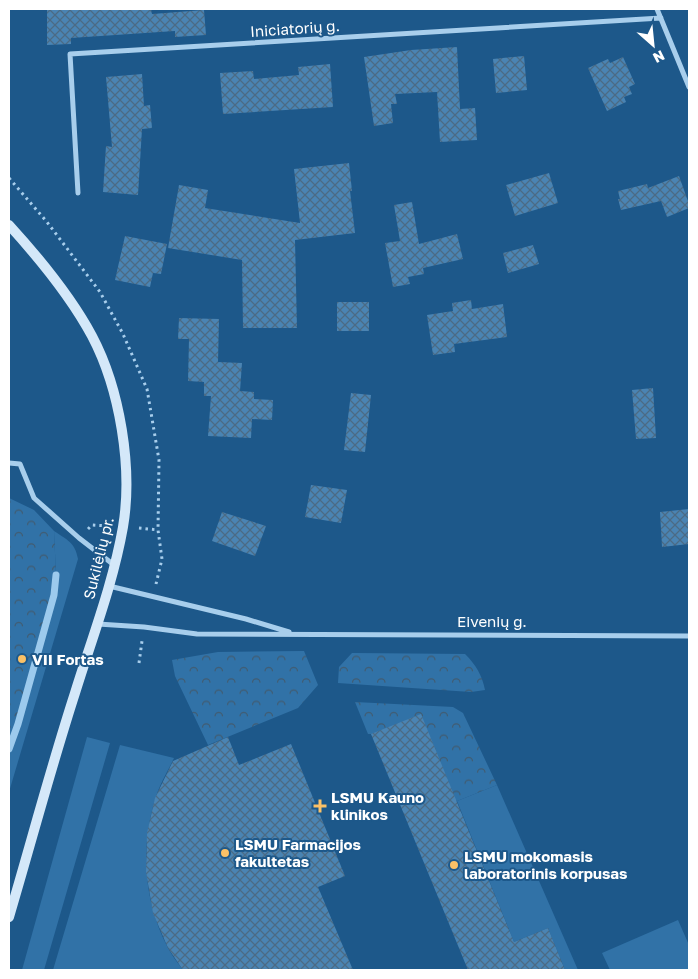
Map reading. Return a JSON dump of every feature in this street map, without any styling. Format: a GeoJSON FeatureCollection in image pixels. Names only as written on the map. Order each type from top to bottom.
{"type":"FeatureCollection","features":[{"type":"Feature","properties":{"kind":"main road","name":"Sukilėlių pr."},"geometry":{"type":"LineString","coordinates":[[9,224],[69,298],[92,337],[107,371],[119,417],[126,472],[124,519],[109,586],[9,918]]}},
{"type":"Feature","properties":{"kind":"street"},"geometry":{"type":"LineString","coordinates":[[657,9],[689,87]]}},
{"type":"Feature","properties":{"kind":"street","name":"Iniciatorių g."},"geometry":{"type":"LineString","coordinates":[[78,193],[70,54],[661,18]]}},
{"type":"Feature","properties":{"kind":"street"},"geometry":{"type":"LineString","coordinates":[[9,463],[20,464],[34,498],[114,566]]}},
{"type":"Feature","properties":{"kind":"street","name":"Eivenių g."},"geometry":{"type":"LineString","coordinates":[[109,586],[246,619],[294,634]]}},
{"type":"Feature","properties":{"kind":"street","name":"Eivenių g."},"geometry":{"type":"LineString","coordinates":[[96,624],[144,627],[197,634],[689,636]]}},
{"type":"Feature","properties":{"kind":"green space","name":"VII Fortas"},"geometry":{"type":"Polygon","coordinates":[[[9,498],[34,510],[54,531],[56,575],[54,595],[18,724],[9,749],[9,498]]]}},
{"type":"Feature","properties":{"kind":"green space"},"geometry":{"type":"Polygon","coordinates":[[[54,531],[73,545],[78,559],[9,792],[9,749],[18,724],[56,575],[54,531]]]}},
{"type":"Feature","properties":{"kind":"green space"},"geometry":{"type":"Polygon","coordinates":[[[304,651],[318,685],[298,708],[208,745],[175,676],[172,660],[218,652],[304,651]]]}},
{"type":"Feature","properties":{"kind":"green space"},"geometry":{"type":"Polygon","coordinates":[[[352,653],[465,654],[478,670],[485,690],[471,692],[338,683],[339,667],[352,653]]]}},
{"type":"Feature","properties":{"kind":"green space"},"geometry":{"type":"Polygon","coordinates":[[[355,702],[453,707],[463,713],[497,785],[457,801],[371,734],[368,734],[355,702]]]}},
{"type":"Feature","properties":{"kind":"green space"},"geometry":{"type":"Polygon","coordinates":[[[87,737],[110,743],[44,970],[22,970],[87,737]]]}},
{"type":"Feature","properties":{"kind":"green space"},"geometry":{"type":"Polygon","coordinates":[[[120,745],[174,758],[155,800],[150,818],[146,856],[149,894],[154,913],[170,951],[183,970],[53,970],[120,745]]]}},
{"type":"Feature","properties":{"kind":"green space"},"geometry":{"type":"Polygon","coordinates":[[[497,785],[578,970],[565,970],[548,928],[514,942],[457,801],[497,785]]]}},
{"type":"Feature","properties":{"kind":"green space"},"geometry":{"type":"Polygon","coordinates":[[[678,920],[689,945],[689,970],[610,970],[602,953],[678,920]]]}},
{"type":"Feature","properties":{"kind":"building"},"geometry":{"type":"Polygon","coordinates":[[[47,9],[151,9],[152,14],[204,10],[206,35],[175,37],[175,31],[71,38],[71,44],[47,45],[47,9]]]}},
{"type":"Feature","properties":{"kind":"building"},"geometry":{"type":"Polygon","coordinates":[[[457,47],[460,109],[475,108],[477,140],[440,142],[437,92],[395,94],[397,104],[391,104],[393,123],[374,126],[364,57],[411,50],[457,47]]]}},
{"type":"Feature","properties":{"kind":"building"},"geometry":{"type":"Polygon","coordinates":[[[524,56],[527,90],[496,93],[493,59],[524,56]]]}},
{"type":"Feature","properties":{"kind":"building"},"geometry":{"type":"Polygon","coordinates":[[[623,57],[635,84],[629,87],[632,94],[624,97],[626,102],[607,111],[588,68],[608,59],[610,63],[623,57]]]}},
{"type":"Feature","properties":{"kind":"building"},"geometry":{"type":"Polygon","coordinates":[[[330,64],[333,107],[223,114],[220,73],[253,71],[254,79],[299,75],[298,67],[330,64]]]}},
{"type":"Feature","properties":{"kind":"building"},"geometry":{"type":"Polygon","coordinates":[[[142,74],[144,106],[150,105],[152,128],[142,129],[138,195],[103,192],[106,146],[112,147],[106,77],[142,74]]]}},
{"type":"Feature","properties":{"kind":"building"},"geometry":{"type":"Polygon","coordinates":[[[349,163],[355,233],[295,240],[297,328],[243,328],[242,260],[168,248],[179,185],[208,190],[205,208],[300,223],[294,169],[349,163]]]}},
{"type":"Feature","properties":{"kind":"building"},"geometry":{"type":"Polygon","coordinates":[[[549,173],[558,203],[515,216],[506,185],[549,173]]]}},
{"type":"Feature","properties":{"kind":"building"},"geometry":{"type":"Polygon","coordinates":[[[679,176],[689,208],[667,217],[661,201],[621,210],[618,191],[647,184],[648,188],[679,176]]]}},
{"type":"Feature","properties":{"kind":"building"},"geometry":{"type":"Polygon","coordinates":[[[412,202],[419,244],[457,234],[463,259],[423,268],[424,274],[408,277],[410,284],[393,287],[385,243],[400,241],[394,205],[412,202]]]}},
{"type":"Feature","properties":{"kind":"building"},"geometry":{"type":"Polygon","coordinates":[[[125,236],[167,244],[161,274],[153,273],[150,287],[115,280],[125,236]]]}},
{"type":"Feature","properties":{"kind":"building"},"geometry":{"type":"Polygon","coordinates":[[[533,245],[539,264],[508,273],[503,253],[533,245]]]}},
{"type":"Feature","properties":{"kind":"building"},"geometry":{"type":"Polygon","coordinates":[[[471,300],[472,309],[503,304],[507,337],[454,344],[455,352],[433,355],[427,315],[453,311],[452,303],[471,300]]]}},
{"type":"Feature","properties":{"kind":"building"},"geometry":{"type":"Polygon","coordinates":[[[337,302],[369,302],[369,331],[337,331],[337,302]]]}},
{"type":"Feature","properties":{"kind":"building"},"geometry":{"type":"Polygon","coordinates":[[[179,318],[219,319],[218,362],[242,363],[240,391],[254,392],[254,399],[273,400],[272,420],[252,419],[251,438],[208,436],[211,396],[204,396],[204,382],[188,381],[189,339],[178,339],[179,318]]]}},
{"type":"Feature","properties":{"kind":"building"},"geometry":{"type":"Polygon","coordinates":[[[653,388],[656,438],[636,439],[632,390],[653,388]]]}},
{"type":"Feature","properties":{"kind":"building"},"geometry":{"type":"Polygon","coordinates":[[[351,393],[371,395],[365,452],[344,450],[351,393]]]}},
{"type":"Feature","properties":{"kind":"building"},"geometry":{"type":"Polygon","coordinates":[[[311,485],[347,490],[341,523],[305,517],[311,485]]]}},
{"type":"Feature","properties":{"kind":"building"},"geometry":{"type":"Polygon","coordinates":[[[689,509],[689,544],[662,547],[660,512],[689,509]]]}},
{"type":"Feature","properties":{"kind":"building"},"geometry":{"type":"Polygon","coordinates":[[[222,512],[266,526],[255,556],[212,541],[222,512]]]}},
{"type":"Feature","properties":{"kind":"building","name":"LSMU mokomasis laboratorinis korpusas"},"geometry":{"type":"Polygon","coordinates":[[[421,714],[514,942],[548,928],[565,970],[468,970],[371,734],[421,714]]]}},
{"type":"Feature","properties":{"kind":"building","name":"LSMU Farmacijos fakultetas"},"geometry":{"type":"Polygon","coordinates":[[[228,737],[239,765],[291,744],[345,876],[318,887],[353,970],[183,970],[168,948],[153,913],[146,872],[147,833],[155,798],[173,761],[228,737]]]}},
{"type":"Feature","properties":{"kind":"waterway"},"geometry":{"type":"LineString","coordinates":[[9,749],[18,724],[54,595],[56,575]]}},
{"type":"Feature","properties":{"kind":"place","name":"VII Fortas"},"geometry":{"type":"Point","coordinates":[22,659]}},
{"type":"Feature","properties":{"kind":"place","name":"LSMU Kauno klinikos"},"geometry":{"type":"Point","coordinates":[320,806]}},
{"type":"Feature","properties":{"kind":"place","name":"LSMU Farmacijos fakultetas"},"geometry":{"type":"Point","coordinates":[225,853]}},
{"type":"Feature","properties":{"kind":"place","name":"LSMU mokomasis laboratorinis korpusas"},"geometry":{"type":"Point","coordinates":[454,865]}}]}
